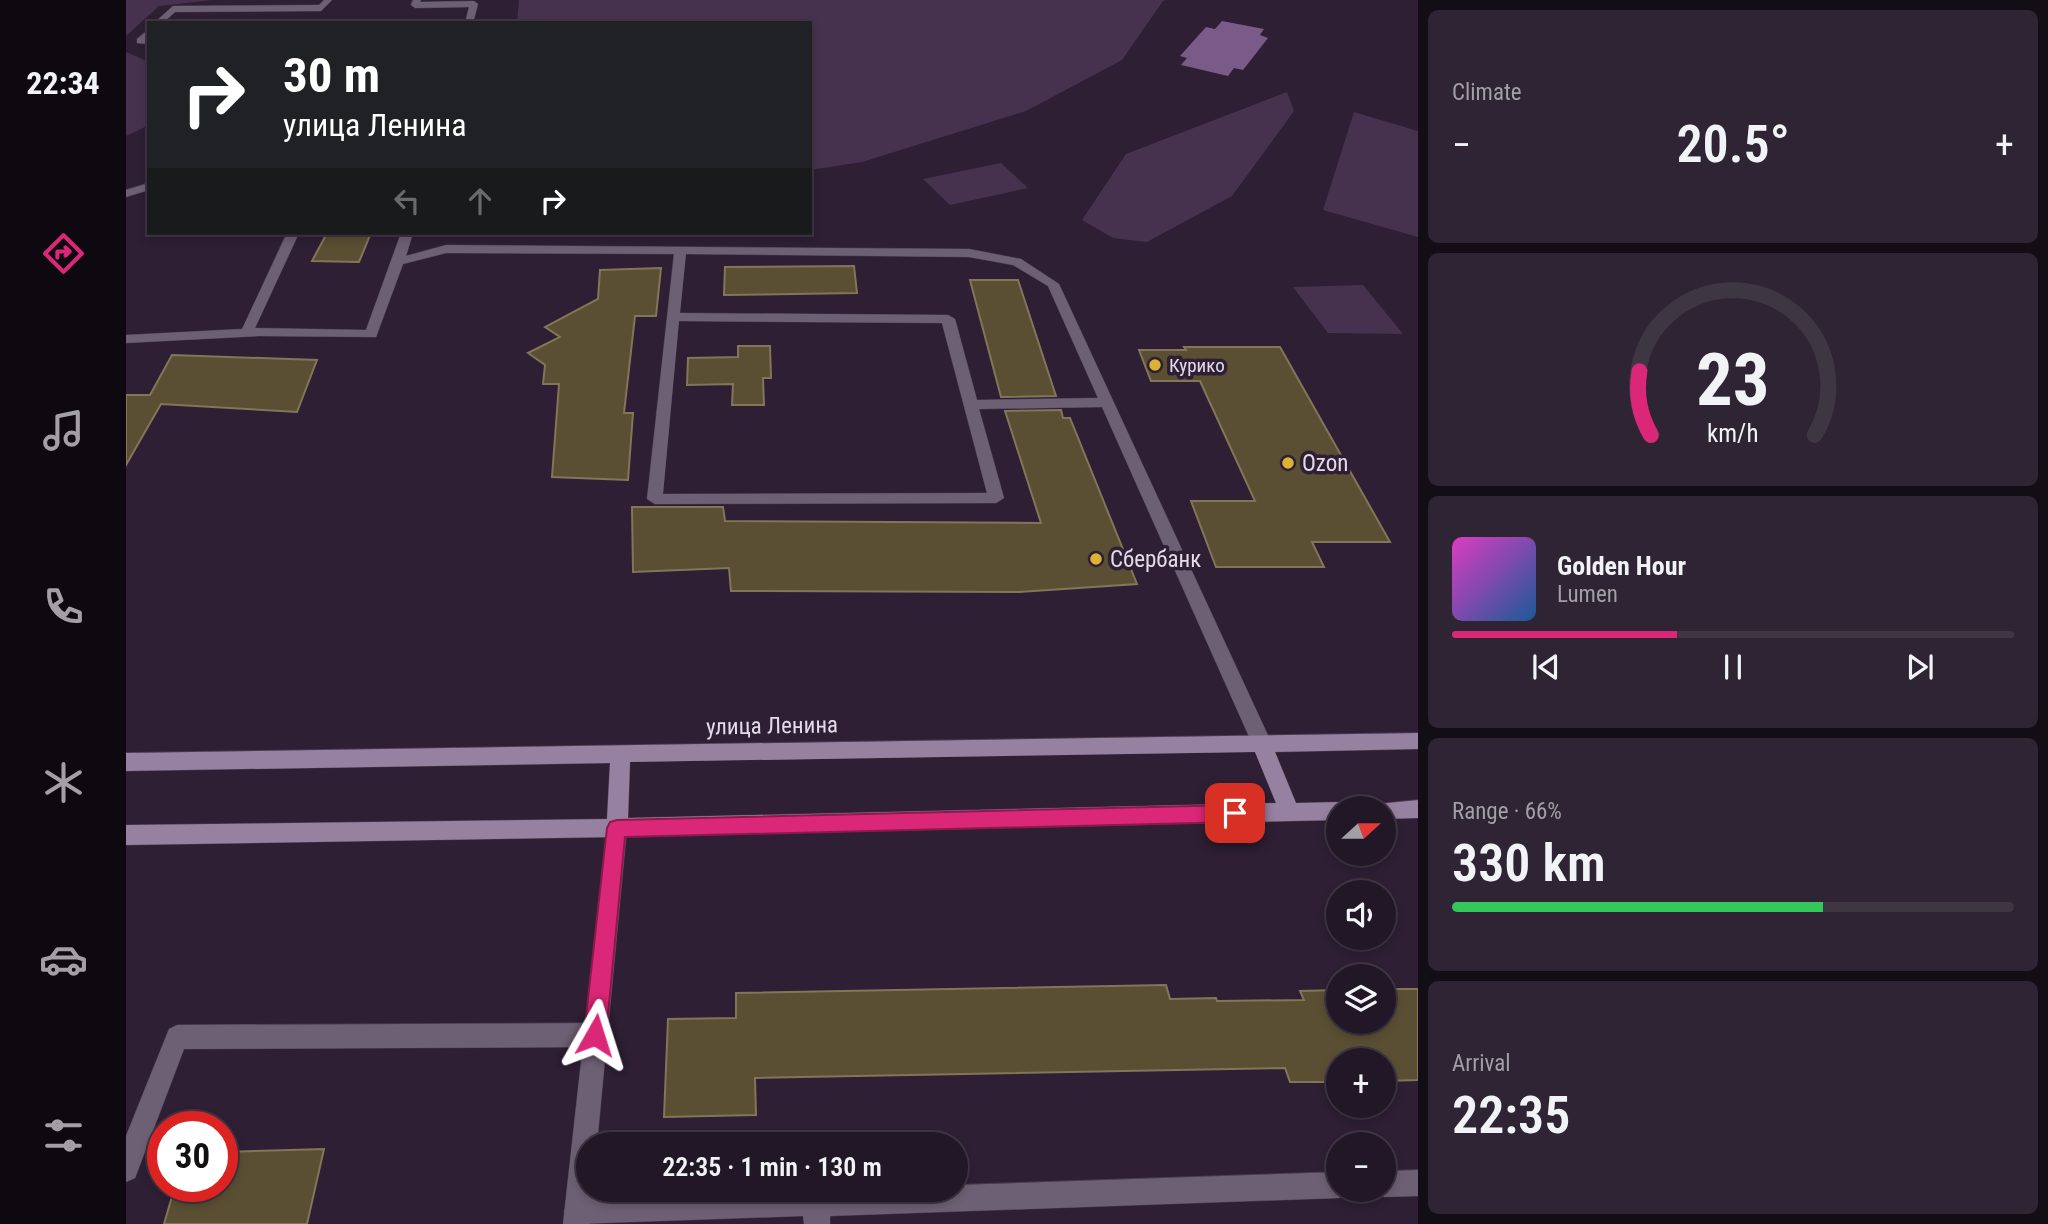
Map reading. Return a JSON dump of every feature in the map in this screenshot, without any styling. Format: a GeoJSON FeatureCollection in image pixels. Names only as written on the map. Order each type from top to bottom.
{"type":"FeatureCollection","features":[{"type":"Feature","properties":{"kind":"main road","name":"улица Ленина"},"geometry":{"type":"LineString","coordinates":[[126,762],[1418,741]]}},
{"type":"Feature","properties":{"kind":"main road"},"geometry":{"type":"LineString","coordinates":[[1262,744],[1290,812]]}},
{"type":"Feature","properties":{"kind":"main road"},"geometry":{"type":"LineString","coordinates":[[617,828],[620,753]]}},
{"type":"Feature","properties":{"kind":"main road"},"geometry":{"type":"LineString","coordinates":[[1396,810],[1418,809]]}},
{"type":"Feature","properties":{"kind":"main road"},"geometry":{"type":"LineString","coordinates":[[126,835],[617,828],[1326,811]]}},
{"type":"Feature","properties":{"kind":"street"},"geometry":{"type":"LineString","coordinates":[[161,21],[173,9],[321,8],[328,0]]}},
{"type":"Feature","properties":{"kind":"street"},"geometry":{"type":"LineString","coordinates":[[417,0],[415,5],[474,4],[470,21]]}},
{"type":"Feature","properties":{"kind":"street"},"geometry":{"type":"LineString","coordinates":[[126,194],[147,187]]}},
{"type":"Feature","properties":{"kind":"street"},"geometry":{"type":"LineString","coordinates":[[247,332],[292,235]]}},
{"type":"Feature","properties":{"kind":"street"},"geometry":{"type":"LineString","coordinates":[[126,339],[247,332],[370,334],[406,235]]}},
{"type":"Feature","properties":{"kind":"street"},"geometry":{"type":"LineString","coordinates":[[398,262],[446,249],[969,253],[1017,262],[1053,284],[1262,744]]}},
{"type":"Feature","properties":{"kind":"street"},"geometry":{"type":"LineString","coordinates":[[674,317],[948,319],[996,498],[655,499],[680,250]]}},
{"type":"Feature","properties":{"kind":"street"},"geometry":{"type":"LineString","coordinates":[[971,405],[1108,402]]}},
{"type":"Feature","properties":{"kind":"street"},"geometry":{"type":"LineString","coordinates":[[617,828],[577,1217],[816,1214],[1326,1186]]}},
{"type":"Feature","properties":{"kind":"street"},"geometry":{"type":"LineString","coordinates":[[126,1169],[177,1037],[595,1035]]}},
{"type":"Feature","properties":{"kind":"street"},"geometry":{"type":"LineString","coordinates":[[1396,1184],[1418,1183]]}},
{"type":"Feature","properties":{"kind":"shaded area"},"geometry":{"type":"Polygon","coordinates":[[[126,0],[212,0],[159,6],[126,36],[126,0]]]}},
{"type":"Feature","properties":{"kind":"shaded area"},"geometry":{"type":"Polygon","coordinates":[[[519,0],[1167,0],[1163,1],[1122,60],[1026,111],[862,162],[812,170],[812,21],[517,21],[519,0]]]}},
{"type":"Feature","properties":{"kind":"shaded area"},"geometry":{"type":"Polygon","coordinates":[[[1222,21],[1264,29],[1260,35],[1268,38],[1243,70],[1234,68],[1228,76],[1181,65],[1187,58],[1180,56],[1206,27],[1215,29],[1222,21]]]}},
{"type":"Feature","properties":{"kind":"shaded area"},"geometry":{"type":"Polygon","coordinates":[[[126,52],[147,61],[147,126],[126,136],[126,52]]]}},
{"type":"Feature","properties":{"kind":"shaded area"},"geometry":{"type":"Polygon","coordinates":[[[1287,92],[1294,111],[1232,196],[1147,242],[1113,238],[1082,220],[1126,154],[1287,92]]]}},
{"type":"Feature","properties":{"kind":"shaded area"},"geometry":{"type":"Polygon","coordinates":[[[1354,112],[1418,131],[1418,237],[1323,210],[1354,112]]]}},
{"type":"Feature","properties":{"kind":"shaded area"},"geometry":{"type":"Polygon","coordinates":[[[1001,163],[1028,188],[950,205],[923,179],[1001,163]]]}},
{"type":"Feature","properties":{"kind":"shaded area"},"geometry":{"type":"Polygon","coordinates":[[[1363,285],[1403,334],[1328,333],[1293,287],[1363,285]]]}},
{"type":"Feature","properties":{"kind":"building"},"geometry":{"type":"Polygon","coordinates":[[[326,235],[370,235],[359,262],[312,261],[326,235]]]}},
{"type":"Feature","properties":{"kind":"building"},"geometry":{"type":"Polygon","coordinates":[[[854,266],[857,293],[724,295],[725,267],[854,266]]]}},
{"type":"Feature","properties":{"kind":"building"},"geometry":{"type":"Polygon","coordinates":[[[661,268],[656,316],[635,316],[624,413],[633,413],[628,480],[552,477],[559,384],[543,384],[545,365],[528,353],[560,337],[545,327],[598,299],[600,270],[661,268]]]}},
{"type":"Feature","properties":{"kind":"building"},"geometry":{"type":"Polygon","coordinates":[[[970,280],[1018,280],[1056,396],[1001,397],[970,280]]]}},
{"type":"Feature","properties":{"kind":"building"},"geometry":{"type":"Polygon","coordinates":[[[738,346],[770,346],[771,378],[763,378],[764,405],[732,405],[733,384],[687,385],[688,358],[738,357],[738,346]]]}},
{"type":"Feature","properties":{"kind":"building"},"geometry":{"type":"Polygon","coordinates":[[[1184,347],[1280,347],[1390,542],[1312,542],[1324,567],[1216,567],[1191,501],[1255,501],[1200,381],[1151,381],[1139,350],[1186,350],[1184,347]]]}},
{"type":"Feature","properties":{"kind":"building"},"geometry":{"type":"Polygon","coordinates":[[[172,355],[317,360],[297,412],[161,404],[126,465],[126,395],[150,395],[172,355]]]}},
{"type":"Feature","properties":{"kind":"building"},"geometry":{"type":"Polygon","coordinates":[[[1061,410],[1063,418],[1070,418],[1137,584],[1019,592],[731,591],[729,568],[633,572],[632,507],[723,507],[725,521],[1041,523],[1005,411],[1061,410]]]}},
{"type":"Feature","properties":{"kind":"building"},"geometry":{"type":"Polygon","coordinates":[[[1166,985],[1170,999],[1216,998],[1217,1001],[1304,1000],[1300,991],[1326,990],[1326,1034],[1396,1034],[1396,989],[1418,989],[1418,1080],[1396,1081],[1396,1048],[1326,1048],[1326,1082],[1290,1082],[1285,1068],[755,1078],[756,1115],[664,1117],[668,1019],[736,1018],[736,993],[1166,985]]]}},
{"type":"Feature","properties":{"kind":"building"},"geometry":{"type":"Polygon","coordinates":[[[324,1149],[307,1224],[164,1224],[170,1202],[238,1202],[238,1152],[324,1149]]]}},
{"type":"Feature","properties":{"kind":"place","name":"Курико"},"geometry":{"type":"Point","coordinates":[1155,365]}},
{"type":"Feature","properties":{"kind":"place","name":"Ozon"},"geometry":{"type":"Point","coordinates":[1288,463]}},
{"type":"Feature","properties":{"kind":"place","name":"Сбербанк"},"geometry":{"type":"Point","coordinates":[1096,559]}},
{"type":"Feature","properties":{"kind":"route"},"geometry":{"type":"LineString","coordinates":[[595,1035],[617,828],[1235,813]]}}]}
